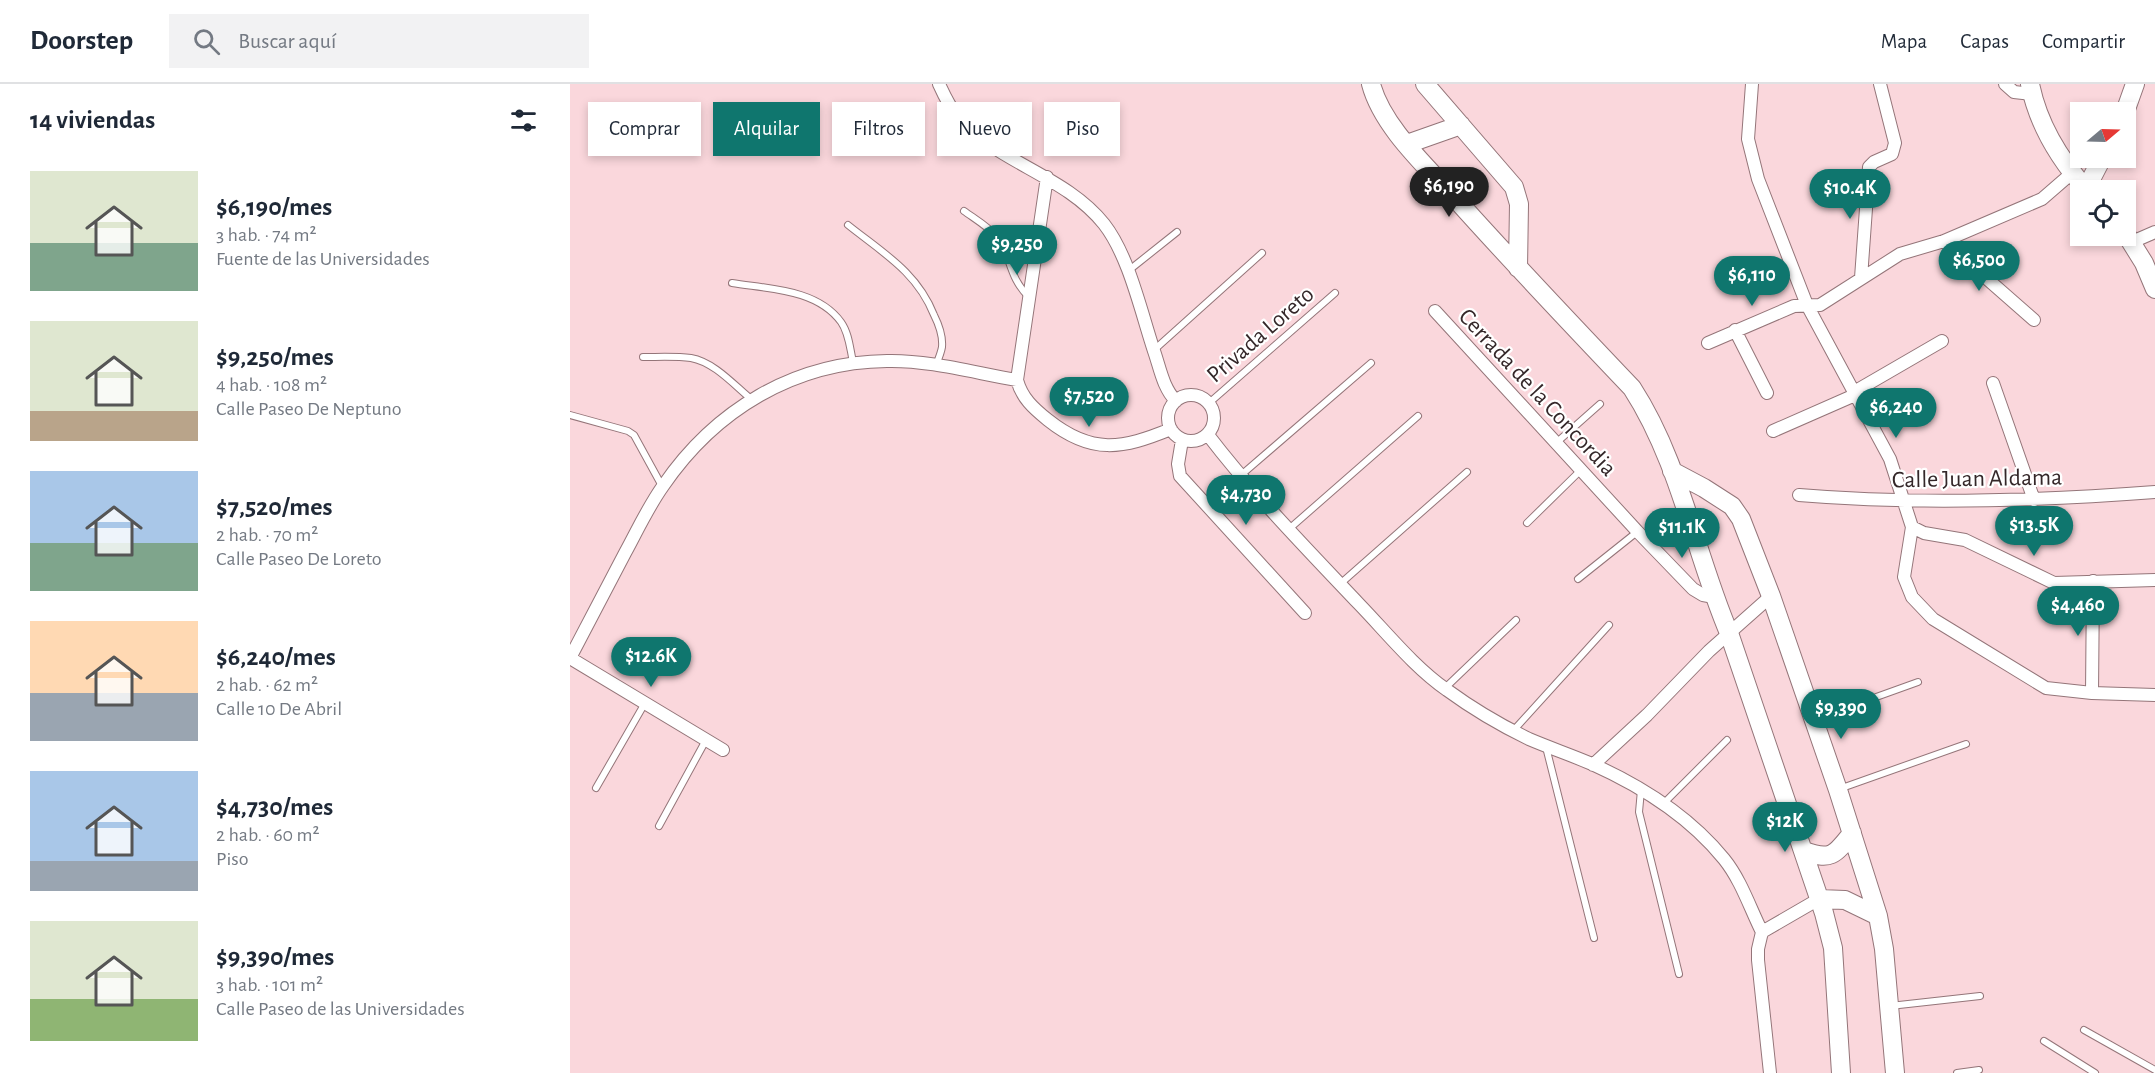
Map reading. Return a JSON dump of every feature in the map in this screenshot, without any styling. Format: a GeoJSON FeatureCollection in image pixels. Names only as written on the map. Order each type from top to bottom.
{"type":"FeatureCollection","features":[{"type":"Feature","properties":{"kind":"street"},"geometry":{"type":"LineString","coordinates":[[939,84],[952,109],[965,124],[992,146],[1047,177],[1097,215],[1114,240],[1128,271],[1167,388],[1176,401]]}},
{"type":"Feature","properties":{"kind":"street"},"geometry":{"type":"LineString","coordinates":[[1371,84],[1379,107],[1407,144],[1518,268],[1632,388],[1646,411],[1672,471],[1819,899],[1833,948],[1841,1073]]}},
{"type":"Feature","properties":{"kind":"street"},"geometry":{"type":"LineString","coordinates":[[1425,84],[1514,187],[1519,204],[1518,268]]}},
{"type":"Feature","properties":{"kind":"street"},"geometry":{"type":"LineString","coordinates":[[1752,84],[1748,139],[1758,179],[1807,304],[1890,459],[1912,526],[1904,577],[1912,597],[1933,619],[2046,688],[2092,693],[2155,695]]}},
{"type":"Feature","properties":{"kind":"street"},"geometry":{"type":"LineString","coordinates":[[1860,278],[1869,167],[1874,162],[1892,154],[1895,143],[1881,84]]}},
{"type":"Feature","properties":{"kind":"street"},"geometry":{"type":"LineString","coordinates":[[2006,84],[2014,92],[2031,89],[2049,138],[2078,180]]}},
{"type":"Feature","properties":{"kind":"street"},"geometry":{"type":"LineString","coordinates":[[2129,102],[2135,84]]}},
{"type":"Feature","properties":{"kind":"street"},"geometry":{"type":"LineString","coordinates":[[1407,144],[1461,125]]}},
{"type":"Feature","properties":{"kind":"street"},"geometry":{"type":"LineString","coordinates":[[1708,343],[1794,306],[1820,305],[1900,254],[1944,241],[2042,199],[2072,173]]}},
{"type":"Feature","properties":{"kind":"street"},"geometry":{"type":"LineString","coordinates":[[1047,177],[1017,380],[1024,399],[1059,429],[1083,442],[1117,445],[1143,441],[1171,429]]}},
{"type":"Feature","properties":{"kind":"street"},"geometry":{"type":"LineString","coordinates":[[2136,236],[2155,231]]}},
{"type":"Feature","properties":{"kind":"street"},"geometry":{"type":"LineString","coordinates":[[1944,241],[2034,320]]}},
{"type":"Feature","properties":{"kind":"street"},"geometry":{"type":"LineString","coordinates":[[2133,246],[2144,263],[2155,290]]}},
{"type":"Feature","properties":{"kind":"street","name":"Cerrada de la Concordia"},"geometry":{"type":"LineString","coordinates":[[1435,311],[1693,589],[1703,595],[1714,597]]}},
{"type":"Feature","properties":{"kind":"street"},"geometry":{"type":"LineString","coordinates":[[1736,330],[1767,393]]}},
{"type":"Feature","properties":{"kind":"street"},"geometry":{"type":"LineString","coordinates":[[1773,431],[1854,394],[1942,341]]}},
{"type":"Feature","properties":{"kind":"street"},"geometry":{"type":"LineString","coordinates":[[723,750],[570,658],[662,487],[695,446],[724,418],[751,399],[798,376],[853,362],[890,361],[936,366],[1017,380]]}},
{"type":"Feature","properties":{"kind":"street"},"geometry":{"type":"LineString","coordinates":[[1993,383],[2034,500]]}},
{"type":"Feature","properties":{"kind":"street"},"geometry":{"type":"LineString","coordinates":[[1196,396],[1209,403],[1214,416],[1212,429],[1208,435],[1196,441],[1182,440],[1171,429],[1169,414],[1176,401],[1182,397],[1196,396]]}},
{"type":"Feature","properties":{"kind":"street"},"geometry":{"type":"LineString","coordinates":[[1208,435],[1240,476],[1340,584],[1444,689],[1479,713],[1513,731],[1546,747],[1593,765],[1641,789],[1696,831],[1724,859],[1736,878],[1762,932],[1758,960],[1770,1073]]}},
{"type":"Feature","properties":{"kind":"street"},"geometry":{"type":"LineString","coordinates":[[1182,440],[1178,464],[1180,476],[1305,613]]}},
{"type":"Feature","properties":{"kind":"street"},"geometry":{"type":"LineString","coordinates":[[1672,471],[1732,506],[1741,519],[1771,596],[1815,720],[1878,916],[1884,949],[1895,1073]]}},
{"type":"Feature","properties":{"kind":"street","name":"Calle Juan Aldama"},"geometry":{"type":"LineString","coordinates":[[1798,495],[1904,501],[2034,500],[2155,492]]}},
{"type":"Feature","properties":{"kind":"street"},"geometry":{"type":"LineString","coordinates":[[1912,526],[1924,533],[1965,540],[2054,583],[2155,580]]}},
{"type":"Feature","properties":{"kind":"street"},"geometry":{"type":"LineString","coordinates":[[2092,693],[2093,581]]}},
{"type":"Feature","properties":{"kind":"street"},"geometry":{"type":"LineString","coordinates":[[1593,765],[1729,633],[1771,596]]}},
{"type":"Feature","properties":{"kind":"street"},"geometry":{"type":"LineString","coordinates":[[1804,851],[1819,856],[1829,856],[1839,850],[1852,833]]}},
{"type":"Feature","properties":{"kind":"street"},"geometry":{"type":"LineString","coordinates":[[1762,932],[1819,899],[1845,900],[1878,916]]}},
{"type":"Feature","properties":{"kind":"lane"},"geometry":{"type":"LineString","coordinates":[[964,211],[999,240],[1011,272],[1029,297]]}},
{"type":"Feature","properties":{"kind":"lane"},"geometry":{"type":"LineString","coordinates":[[848,225],[903,267],[922,289],[941,336],[942,348],[936,366]]}},
{"type":"Feature","properties":{"kind":"lane"},"geometry":{"type":"LineString","coordinates":[[1128,271],[1177,232]]}},
{"type":"Feature","properties":{"kind":"lane"},"geometry":{"type":"LineString","coordinates":[[1154,351],[1262,253]]}},
{"type":"Feature","properties":{"kind":"lane"},"geometry":{"type":"LineString","coordinates":[[732,283],[804,295],[825,307],[841,322],[847,333],[853,362]]}},
{"type":"Feature","properties":{"kind":"lane","name":"Privada Loreto"},"geometry":{"type":"LineString","coordinates":[[1209,403],[1335,293]]}},
{"type":"Feature","properties":{"kind":"lane"},"geometry":{"type":"LineString","coordinates":[[643,357],[692,358],[701,361],[715,369],[751,399]]}},
{"type":"Feature","properties":{"kind":"lane"},"geometry":{"type":"LineString","coordinates":[[1240,476],[1371,363]]}},
{"type":"Feature","properties":{"kind":"lane"},"geometry":{"type":"LineString","coordinates":[[1556,443],[1600,404]]}},
{"type":"Feature","properties":{"kind":"lane"},"geometry":{"type":"LineString","coordinates":[[570,415],[628,431],[634,435],[662,487]]}},
{"type":"Feature","properties":{"kind":"lane"},"geometry":{"type":"LineString","coordinates":[[1289,529],[1418,416]]}},
{"type":"Feature","properties":{"kind":"lane"},"geometry":{"type":"LineString","coordinates":[[1527,523],[1581,470]]}},
{"type":"Feature","properties":{"kind":"lane"},"geometry":{"type":"LineString","coordinates":[[1340,584],[1467,472]]}},
{"type":"Feature","properties":{"kind":"lane"},"geometry":{"type":"LineString","coordinates":[[1578,579],[1637,531]]}},
{"type":"Feature","properties":{"kind":"lane"},"geometry":{"type":"LineString","coordinates":[[1444,689],[1516,620]]}},
{"type":"Feature","properties":{"kind":"lane"},"geometry":{"type":"LineString","coordinates":[[1513,731],[1609,625]]}},
{"type":"Feature","properties":{"kind":"lane"},"geometry":{"type":"LineString","coordinates":[[1815,720],[1918,682]]}},
{"type":"Feature","properties":{"kind":"lane"},"geometry":{"type":"LineString","coordinates":[[596,788],[645,703]]}},
{"type":"Feature","properties":{"kind":"lane"},"geometry":{"type":"LineString","coordinates":[[659,826],[706,739]]}},
{"type":"Feature","properties":{"kind":"lane"},"geometry":{"type":"LineString","coordinates":[[1662,804],[1727,740]]}},
{"type":"Feature","properties":{"kind":"lane"},"geometry":{"type":"LineString","coordinates":[[1838,790],[1966,744]]}},
{"type":"Feature","properties":{"kind":"lane"},"geometry":{"type":"LineString","coordinates":[[1546,747],[1594,938]]}},
{"type":"Feature","properties":{"kind":"lane"},"geometry":{"type":"LineString","coordinates":[[1641,789],[1639,812],[1679,974]]}},
{"type":"Feature","properties":{"kind":"lane"},"geometry":{"type":"LineString","coordinates":[[1889,1006],[1980,996]]}},
{"type":"Feature","properties":{"kind":"lane"},"geometry":{"type":"LineString","coordinates":[[2084,1030],[2155,1070]]}},
{"type":"Feature","properties":{"kind":"lane"},"geometry":{"type":"LineString","coordinates":[[2044,1041],[2095,1073]]}},
{"type":"Feature","properties":{"kind":"lane"},"geometry":{"type":"LineString","coordinates":[[1957,1073],[1979,1070]]}}]}
